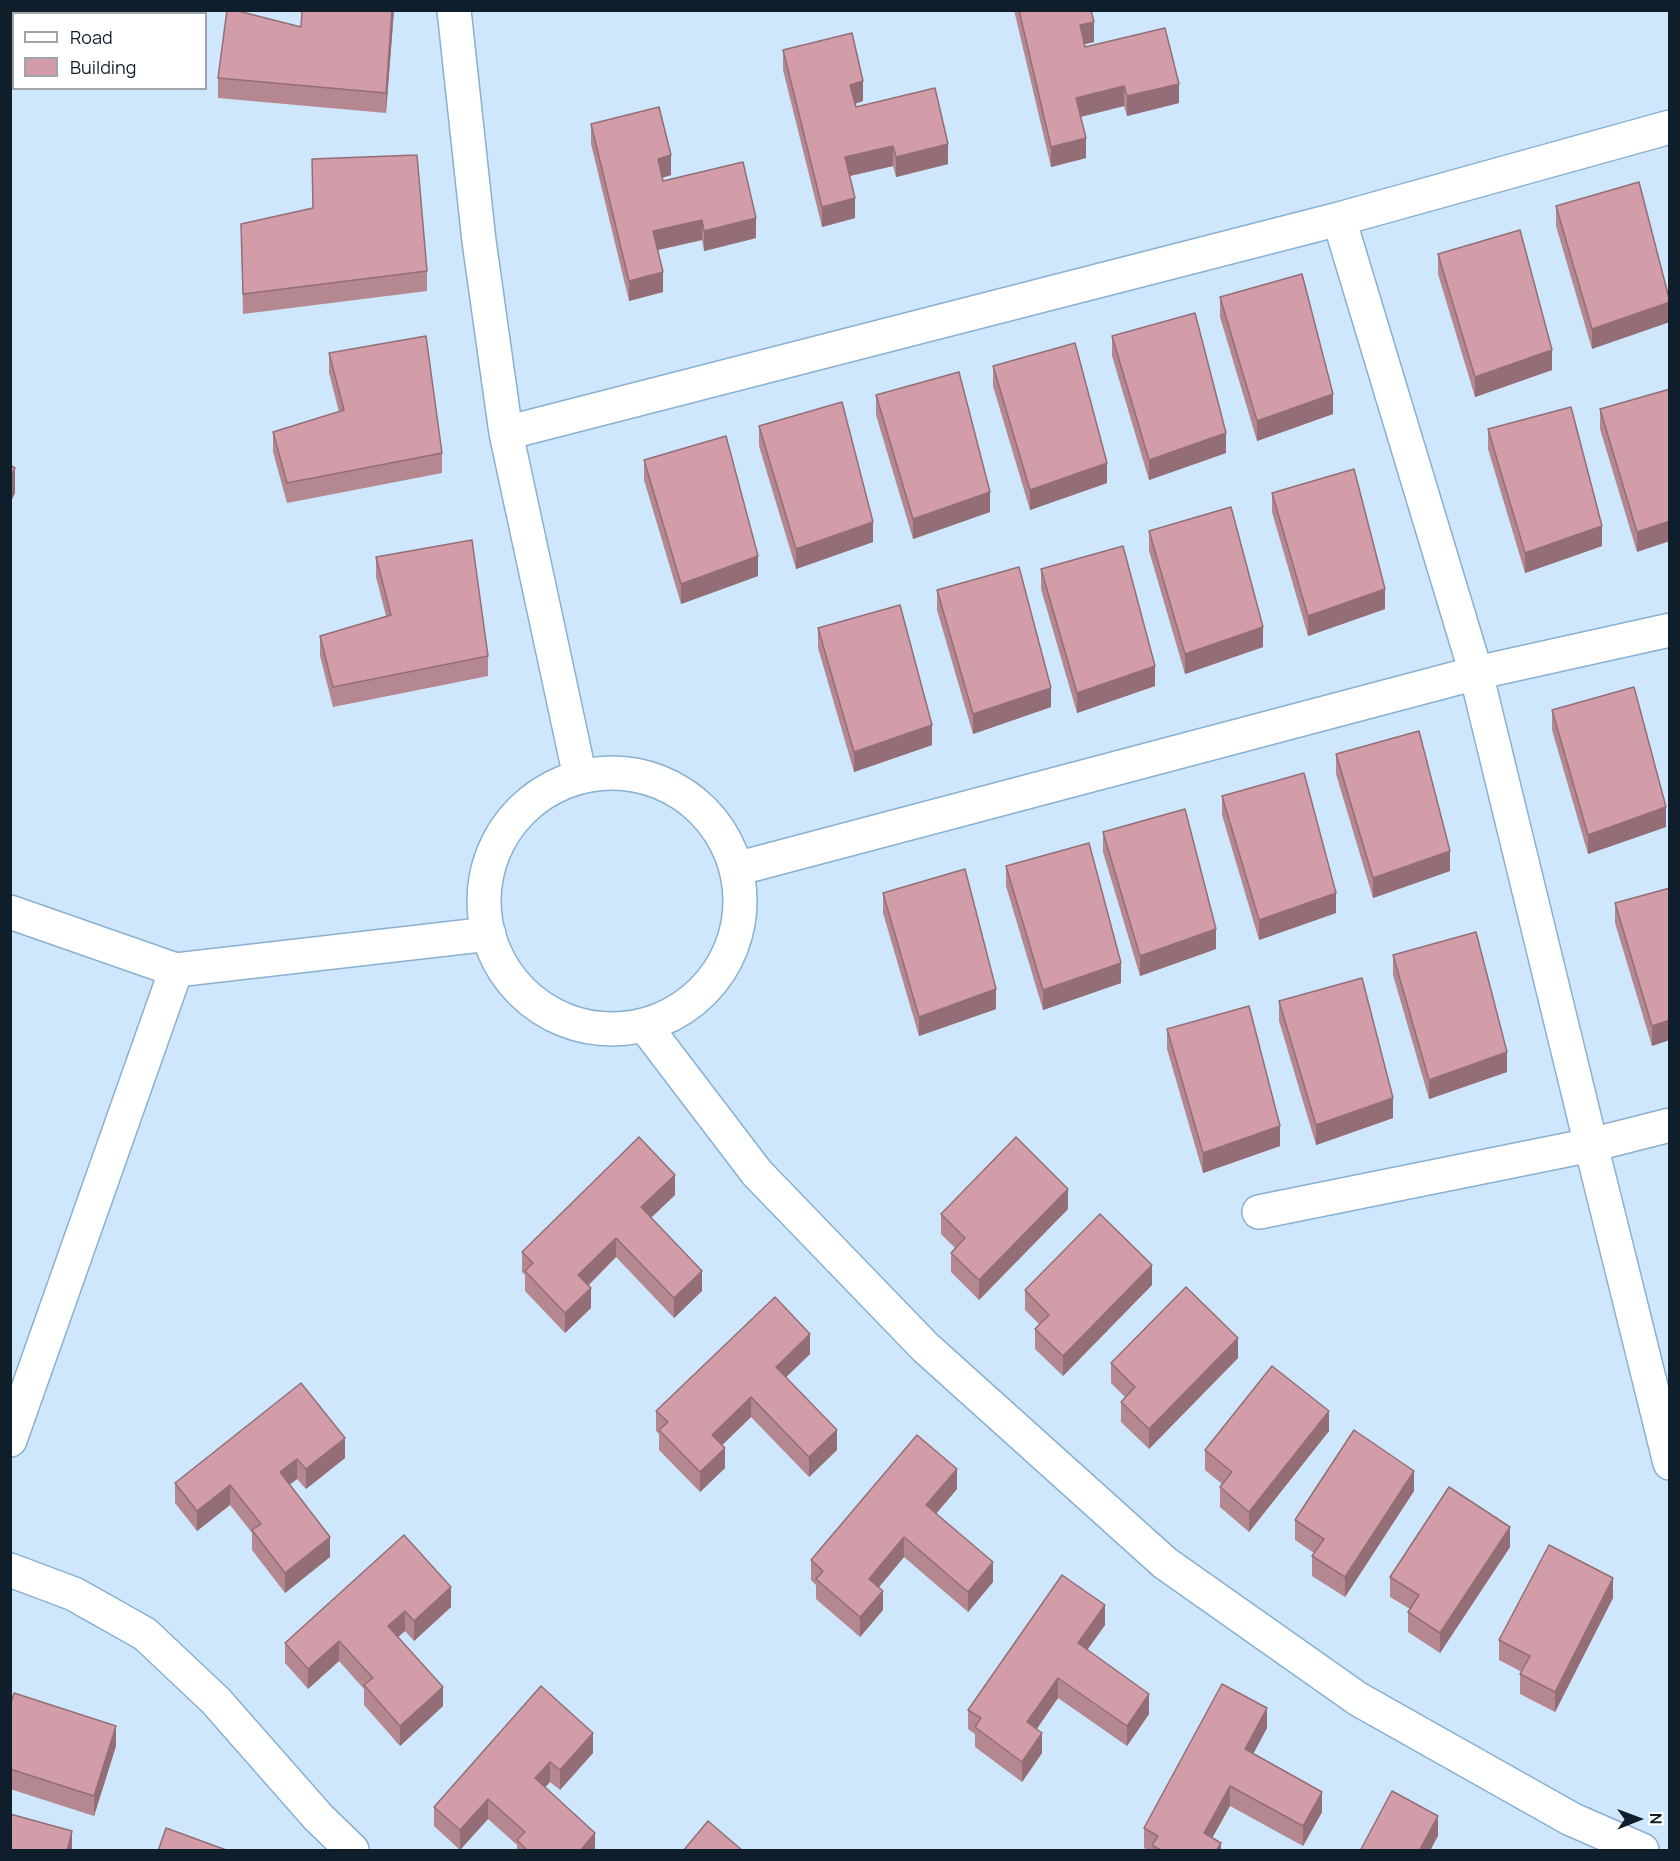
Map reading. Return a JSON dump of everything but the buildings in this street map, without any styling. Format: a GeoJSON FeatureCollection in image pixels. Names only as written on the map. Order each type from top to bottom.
{"type":"FeatureCollection","features":[{"type":"Feature","properties":{"kind":"lane"},"geometry":{"type":"LineString","coordinates":[[454,10],[479,241],[507,433],[580,777]]}},
{"type":"Feature","properties":{"kind":"lane"},"geometry":{"type":"LineString","coordinates":[[507,433],[1339,219],[1670,127]]}},
{"type":"Feature","properties":{"kind":"lane"},"geometry":{"type":"LineString","coordinates":[[1339,219],[1476,673],[1670,1463]]}},
{"type":"Feature","properties":{"kind":"lane"},"geometry":{"type":"LineString","coordinates":[[736,869],[1476,673],[1670,630]]}},
{"type":"Feature","properties":{"kind":"lane"},"geometry":{"type":"LineString","coordinates":[[613,772],[646,777],[677,790],[704,811],[724,837],[736,869],[740,902],[736,935],[723,966],[703,993],[676,1013],[645,1026],[612,1030],[579,1025],[548,1013],[522,992],[501,966],[489,934],[484,901],[489,867],[502,837],[522,810],[549,789],[580,777],[613,772]]}},
{"type":"Feature","properties":{"kind":"lane"},"geometry":{"type":"LineString","coordinates":[[10,912],[176,970],[489,934]]}},
{"type":"Feature","properties":{"kind":"lane"},"geometry":{"type":"LineString","coordinates":[[10,1440],[176,970]]}},
{"type":"Feature","properties":{"kind":"lane"},"geometry":{"type":"LineString","coordinates":[[645,1026],[758,1173],[916,1338],[1165,1563],[1358,1699],[1571,1819],[1642,1851]]}},
{"type":"Feature","properties":{"kind":"lane"},"geometry":{"type":"LineString","coordinates":[[1259,1212],[1591,1145],[1670,1125]]}},
{"type":"Feature","properties":{"kind":"lane"},"geometry":{"type":"LineString","coordinates":[[10,1570],[74,1594],[145,1634],[216,1701],[352,1851]]}}]}
